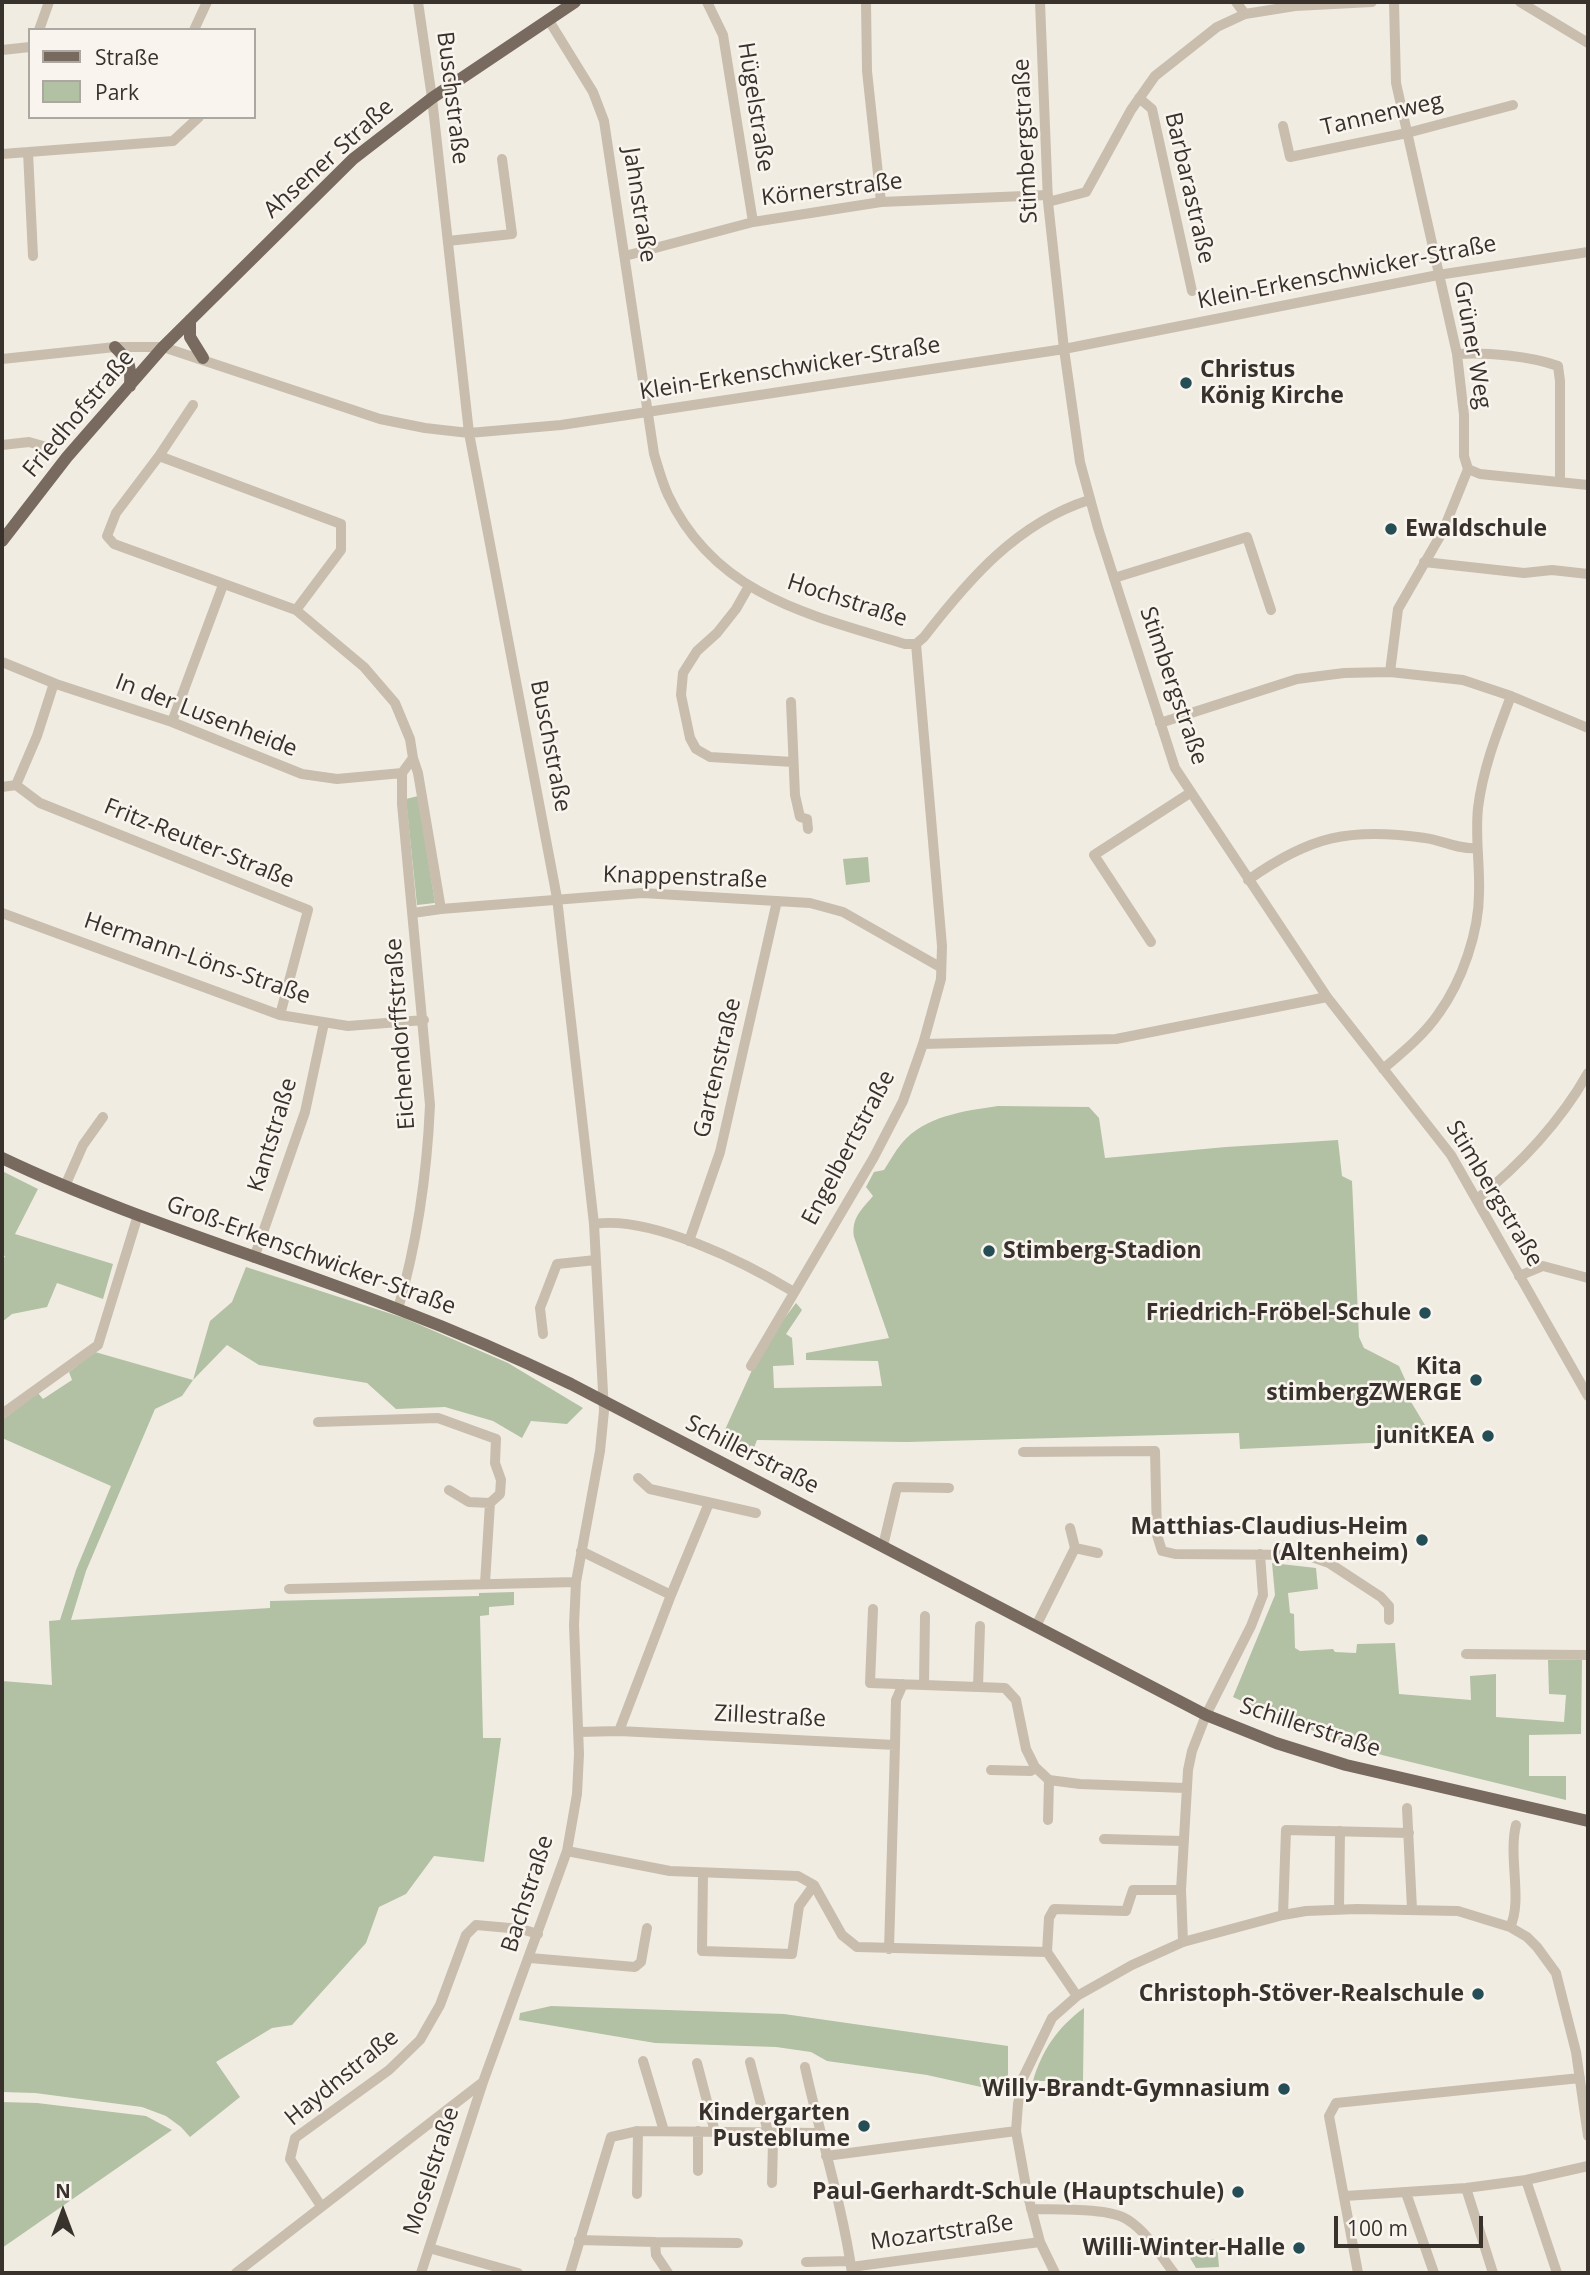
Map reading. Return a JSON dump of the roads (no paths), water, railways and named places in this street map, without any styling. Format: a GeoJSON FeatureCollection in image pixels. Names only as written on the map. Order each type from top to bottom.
{"type":"FeatureCollection","features":[{"type":"Feature","properties":{"kind":"main road","name":"Ahsener Straße"},"geometry":{"type":"LineString","coordinates":[[163,346],[353,159],[432,98],[575,2]]}},
{"type":"Feature","properties":{"kind":"main road"},"geometry":{"type":"LineString","coordinates":[[190,320],[190,337],[203,358]]}},
{"type":"Feature","properties":{"kind":"main road","name":"Friedhofstraße"},"geometry":{"type":"LineString","coordinates":[[2,541],[67,457],[163,346]]}},
{"type":"Feature","properties":{"kind":"main road"},"geometry":{"type":"LineString","coordinates":[[115,347],[131,367],[130,387]]}},
{"type":"Feature","properties":{"kind":"main road","name":"Groß-Erkenschwicker-Straße"},"geometry":{"type":"LineString","coordinates":[[2,1158],[138,1215],[398,1309],[505,1352],[603,1401]]}},
{"type":"Feature","properties":{"kind":"main road","name":"Schillerstraße"},"geometry":{"type":"LineString","coordinates":[[603,1401],[1206,1715],[1276,1743],[1346,1765],[1588,1821]]}},
{"type":"Feature","properties":{"kind":"street"},"geometry":{"type":"LineString","coordinates":[[40,28],[49,2]]}},
{"type":"Feature","properties":{"kind":"street"},"geometry":{"type":"LineString","coordinates":[[195,28],[207,2]]}},
{"type":"Feature","properties":{"kind":"street","name":"Buschstraße"},"geometry":{"type":"LineString","coordinates":[[418,2],[432,98],[469,433],[557,898],[594,1224],[603,1401]]}},
{"type":"Feature","properties":{"kind":"street","name":"Hügelstraße"},"geometry":{"type":"LineString","coordinates":[[707,2],[723,35],[752,222]]}},
{"type":"Feature","properties":{"kind":"street"},"geometry":{"type":"LineString","coordinates":[[866,2],[867,71],[881,202]]}},
{"type":"Feature","properties":{"kind":"street","name":"Stimbergstraße"},"geometry":{"type":"LineString","coordinates":[[1040,2],[1048,198],[1064,349],[1080,462],[1089,500],[1175,768],[1327,997],[1451,1155],[1588,1396]]}},
{"type":"Feature","properties":{"kind":"street"},"geometry":{"type":"LineString","coordinates":[[1236,2],[1245,15]]}},
{"type":"Feature","properties":{"kind":"street","name":"Körnerstraße"},"geometry":{"type":"LineString","coordinates":[[625,256],[752,222],[881,202],[1048,198],[1086,192],[1139,98],[1155,76],[1217,27],[1245,15],[1295,6],[1372,2]]}},
{"type":"Feature","properties":{"kind":"street","name":"Grüner Weg"},"geometry":{"type":"LineString","coordinates":[[1390,672],[1398,609],[1443,531],[1466,474],[1464,415],[1457,354],[1396,83],[1394,2]]}},
{"type":"Feature","properties":{"kind":"street"},"geometry":{"type":"LineString","coordinates":[[1524,3],[1588,43]]}},
{"type":"Feature","properties":{"kind":"street","name":"Jahnstraße"},"geometry":{"type":"LineString","coordinates":[[548,19],[593,92],[604,121],[648,412]]}},
{"type":"Feature","properties":{"kind":"street"},"geometry":{"type":"LineString","coordinates":[[2,50],[28,47]]}},
{"type":"Feature","properties":{"kind":"street","name":"Barbarastraße"},"geometry":{"type":"LineString","coordinates":[[1139,98],[1152,109],[1192,291]]}},
{"type":"Feature","properties":{"kind":"street","name":"Tannenweg"},"geometry":{"type":"LineString","coordinates":[[1283,126],[1290,157],[1407,133],[1514,105]]}},
{"type":"Feature","properties":{"kind":"street"},"geometry":{"type":"LineString","coordinates":[[2,154],[173,141],[192,120]]}},
{"type":"Feature","properties":{"kind":"street"},"geometry":{"type":"LineString","coordinates":[[27,152],[33,256]]}},
{"type":"Feature","properties":{"kind":"street","name":"Buschstraße"},"geometry":{"type":"LineString","coordinates":[[448,241],[512,234],[502,159]]}},
{"type":"Feature","properties":{"kind":"street","name":"Klein-Erkenschwicker-Straße"},"geometry":{"type":"LineString","coordinates":[[2,359],[115,347],[163,346],[380,419],[469,433],[561,425],[1064,349],[1438,275],[1588,252]]}},
{"type":"Feature","properties":{"kind":"street"},"geometry":{"type":"LineString","coordinates":[[1457,354],[1473,353],[1544,361],[1558,366],[1560,482]]}},
{"type":"Feature","properties":{"kind":"street"},"geometry":{"type":"LineString","coordinates":[[193,405],[116,513],[107,536],[114,544],[296,610],[364,667],[395,703],[410,739],[441,909]]}},
{"type":"Feature","properties":{"kind":"street","name":"Hochstraße"},"geometry":{"type":"LineString","coordinates":[[648,412],[654,454],[673,506],[697,541],[731,573],[786,607],[905,644],[916,643],[924,637],[972,578],[1000,551],[1046,519],[1089,500]]}},
{"type":"Feature","properties":{"kind":"street"},"geometry":{"type":"LineString","coordinates":[[2,444],[29,442],[50,448]]}},
{"type":"Feature","properties":{"kind":"street"},"geometry":{"type":"LineString","coordinates":[[159,456],[341,524],[341,550],[296,610]]}},
{"type":"Feature","properties":{"kind":"street"},"geometry":{"type":"LineString","coordinates":[[1466,474],[1588,485]]}},
{"type":"Feature","properties":{"kind":"street"},"geometry":{"type":"LineString","coordinates":[[1114,578],[1247,537],[1272,610]]}},
{"type":"Feature","properties":{"kind":"street"},"geometry":{"type":"LineString","coordinates":[[1424,562],[1524,573],[1552,570],[1588,573]]}},
{"type":"Feature","properties":{"kind":"street"},"geometry":{"type":"LineString","coordinates":[[173,722],[223,585]]}},
{"type":"Feature","properties":{"kind":"street"},"geometry":{"type":"LineString","coordinates":[[749,586],[736,609],[717,633],[697,651],[683,673],[681,695],[690,738],[696,749],[710,757],[793,762]]}},
{"type":"Feature","properties":{"kind":"street","name":"Engelbertstraße"},"geometry":{"type":"LineString","coordinates":[[751,1366],[874,1157],[903,1101],[923,1044],[941,979],[942,946],[916,643]]}},
{"type":"Feature","properties":{"kind":"street","name":"In der Lusenheide"},"geometry":{"type":"LineString","coordinates":[[2,662],[54,683],[173,722],[302,774],[337,779],[402,773]]}},
{"type":"Feature","properties":{"kind":"street"},"geometry":{"type":"LineString","coordinates":[[1160,723],[1297,679],[1344,673],[1390,672],[1463,680],[1511,696],[1588,728]]}},
{"type":"Feature","properties":{"kind":"street"},"geometry":{"type":"LineString","coordinates":[[2,787],[16,785],[37,736],[54,683]]}},
{"type":"Feature","properties":{"kind":"street"},"geometry":{"type":"LineString","coordinates":[[1383,1069],[1415,1042],[1432,1022],[1457,980],[1476,923],[1479,895],[1478,809],[1486,761],[1511,696]]}},
{"type":"Feature","properties":{"kind":"street"},"geometry":{"type":"LineString","coordinates":[[791,702],[795,795],[800,817],[807,819],[808,829]]}},
{"type":"Feature","properties":{"kind":"street"},"geometry":{"type":"LineString","coordinates":[[402,773],[413,758]]}},
{"type":"Feature","properties":{"kind":"street","name":"Eichendorffstraße"},"geometry":{"type":"LineString","coordinates":[[398,1309],[423,1195],[430,1105],[402,804],[402,773]]}},
{"type":"Feature","properties":{"kind":"street","name":"Fritz-Reuter-Straße"},"geometry":{"type":"LineString","coordinates":[[16,785],[40,803],[308,910],[280,1015]]}},
{"type":"Feature","properties":{"kind":"street"},"geometry":{"type":"LineString","coordinates":[[1151,942],[1094,855],[1190,793]]}},
{"type":"Feature","properties":{"kind":"street"},"geometry":{"type":"LineString","coordinates":[[1248,880],[1298,850],[1345,835],[1367,832],[1398,834],[1432,839],[1467,849],[1477,848]]}},
{"type":"Feature","properties":{"kind":"street","name":"Knappenstraße"},"geometry":{"type":"LineString","coordinates":[[413,913],[557,898],[642,893],[810,903],[843,912],[940,967]]}},
{"type":"Feature","properties":{"kind":"street","name":"Gartenstraße"},"geometry":{"type":"LineString","coordinates":[[689,1241],[720,1152],[777,901]]}},
{"type":"Feature","properties":{"kind":"street","name":"Hermann-Löns-Straße"},"geometry":{"type":"LineString","coordinates":[[2,913],[280,1015],[348,1026],[424,1020]]}},
{"type":"Feature","properties":{"kind":"street"},"geometry":{"type":"LineString","coordinates":[[923,1044],[1116,1039],[1327,997]]}},
{"type":"Feature","properties":{"kind":"street","name":"Kantstraße"},"geometry":{"type":"LineString","coordinates":[[254,1258],[306,1112],[324,1023]]}},
{"type":"Feature","properties":{"kind":"street"},"geometry":{"type":"LineString","coordinates":[[1477,1199],[1528,1152],[1576,1095],[1588,1073]]}},
{"type":"Feature","properties":{"kind":"street"},"geometry":{"type":"LineString","coordinates":[[65,1186],[83,1145],[103,1117]]}},
{"type":"Feature","properties":{"kind":"street"},"geometry":{"type":"LineString","coordinates":[[2,1414],[98,1345],[138,1215]]}},
{"type":"Feature","properties":{"kind":"street"},"geometry":{"type":"LineString","coordinates":[[594,1224],[604,1222],[661,1231],[743,1265],[794,1292]]}},
{"type":"Feature","properties":{"kind":"street"},"geometry":{"type":"LineString","coordinates":[[543,1334],[540,1308],[557,1264],[596,1260]]}},
{"type":"Feature","properties":{"kind":"street"},"geometry":{"type":"LineString","coordinates":[[1519,1276],[1543,1266],[1588,1278]]}},
{"type":"Feature","properties":{"kind":"street","name":"Bachstraße"},"geometry":{"type":"LineString","coordinates":[[483,2082],[567,1851],[577,1794],[579,1732],[574,1625],[576,1582],[600,1451],[603,1401]]}},
{"type":"Feature","properties":{"kind":"street"},"geometry":{"type":"LineString","coordinates":[[318,1422],[438,1418],[496,1439],[495,1463],[501,1480],[500,1494],[491,1503],[485,1583]]}},
{"type":"Feature","properties":{"kind":"street"},"geometry":{"type":"LineString","coordinates":[[1023,1452],[1155,1451],[1157,1535],[1162,1551],[1175,1555],[1306,1555],[1329,1563],[1381,1597],[1389,1606],[1389,1620]]}},
{"type":"Feature","properties":{"kind":"street"},"geometry":{"type":"LineString","coordinates":[[638,1478],[650,1489],[756,1513]]}},
{"type":"Feature","properties":{"kind":"street"},"geometry":{"type":"LineString","coordinates":[[883,1546],[897,1487],[949,1488]]}},
{"type":"Feature","properties":{"kind":"street"},"geometry":{"type":"LineString","coordinates":[[449,1490],[469,1502],[491,1503]]}},
{"type":"Feature","properties":{"kind":"street"},"geometry":{"type":"LineString","coordinates":[[619,1731],[709,1503]]}},
{"type":"Feature","properties":{"kind":"street"},"geometry":{"type":"LineString","coordinates":[[1036,1626],[1075,1548],[1070,1528]]}},
{"type":"Feature","properties":{"kind":"street"},"geometry":{"type":"LineString","coordinates":[[1075,1548],[1098,1553]]}},
{"type":"Feature","properties":{"kind":"street"},"geometry":{"type":"LineString","coordinates":[[581,1551],[671,1595]]}},
{"type":"Feature","properties":{"kind":"street"},"geometry":{"type":"LineString","coordinates":[[1184,1942],[1181,1890],[1185,1788],[1192,1751],[1206,1715],[1251,1626],[1263,1595],[1260,1554]]}},
{"type":"Feature","properties":{"kind":"street"},"geometry":{"type":"LineString","coordinates":[[289,1589],[576,1582]]}},
{"type":"Feature","properties":{"kind":"street"},"geometry":{"type":"LineString","coordinates":[[873,1609],[870,1683],[1005,1688],[1016,1700],[1027,1749],[1035,1767],[1049,1780],[1080,1784],[1185,1788]]}},
{"type":"Feature","properties":{"kind":"street"},"geometry":{"type":"LineString","coordinates":[[924,1684],[925,1616]]}},
{"type":"Feature","properties":{"kind":"street"},"geometry":{"type":"LineString","coordinates":[[978,1686],[980,1626]]}},
{"type":"Feature","properties":{"kind":"street"},"geometry":{"type":"LineString","coordinates":[[1466,1654],[1588,1655]]}},
{"type":"Feature","properties":{"kind":"street"},"geometry":{"type":"LineString","coordinates":[[889,1949],[896,1700],[903,1684]]}},
{"type":"Feature","properties":{"kind":"street","name":"Zillestraße"},"geometry":{"type":"LineString","coordinates":[[579,1732],[619,1731],[895,1745]]}},
{"type":"Feature","properties":{"kind":"street"},"geometry":{"type":"LineString","coordinates":[[991,1770],[1031,1771],[1035,1767]]}},
{"type":"Feature","properties":{"kind":"street"},"geometry":{"type":"LineString","coordinates":[[1048,1820],[1049,1780]]}},
{"type":"Feature","properties":{"kind":"street"},"geometry":{"type":"LineString","coordinates":[[1407,1808],[1412,1909]]}},
{"type":"Feature","properties":{"kind":"street"},"geometry":{"type":"LineString","coordinates":[[1510,1927],[1516,1915],[1512,1841],[1516,1825]]}},
{"type":"Feature","properties":{"kind":"street"},"geometry":{"type":"LineString","coordinates":[[1283,1915],[1286,1830],[1409,1833]]}},
{"type":"Feature","properties":{"kind":"street"},"geometry":{"type":"LineString","coordinates":[[1339,1909],[1340,1831]]}},
{"type":"Feature","properties":{"kind":"street"},"geometry":{"type":"LineString","coordinates":[[1104,1839],[1183,1841]]}},
{"type":"Feature","properties":{"kind":"street"},"geometry":{"type":"LineString","coordinates":[[567,1851],[670,1871],[798,1876],[814,1885],[842,1935],[858,1947],[1047,1952]]}},
{"type":"Feature","properties":{"kind":"street"},"geometry":{"type":"LineString","coordinates":[[703,1873],[702,1951],[792,1954],[799,1906],[814,1885]]}},
{"type":"Feature","properties":{"kind":"street"},"geometry":{"type":"LineString","coordinates":[[1077,1996],[1047,1952],[1049,1917],[1054,1909],[1126,1911],[1132,1890],[1181,1890]]}},
{"type":"Feature","properties":{"kind":"street"},"geometry":{"type":"LineString","coordinates":[[1055,2273],[1040,2242],[1016,2131],[1018,2104],[1027,2069],[1052,2018],[1077,1996],[1132,1965],[1184,1942],[1283,1915],[1339,1909],[1458,1911],[1510,1927],[1537,1947],[1556,1973],[1576,2052],[1588,2136]]}},
{"type":"Feature","properties":{"kind":"street","name":"Haydnstraße"},"geometry":{"type":"LineString","coordinates":[[321,2206],[290,2159],[295,2138],[389,2070],[420,2040],[440,2005],[466,1935],[476,1925],[521,1929],[538,1934]]}},
{"type":"Feature","properties":{"kind":"street"},"geometry":{"type":"LineString","coordinates":[[530,1958],[635,1967],[641,1962],[648,1928]]}},
{"type":"Feature","properties":{"kind":"street"},"geometry":{"type":"LineString","coordinates":[[1576,2052],[1588,2051]]}},
{"type":"Feature","properties":{"kind":"street"},"geometry":{"type":"LineString","coordinates":[[643,2061],[664,2131]]}},
{"type":"Feature","properties":{"kind":"street"},"geometry":{"type":"LineString","coordinates":[[750,2062],[768,2132],[773,2141],[772,2183]]}},
{"type":"Feature","properties":{"kind":"street"},"geometry":{"type":"LineString","coordinates":[[697,2063],[715,2132]]}},
{"type":"Feature","properties":{"kind":"street"},"geometry":{"type":"LineString","coordinates":[[804,2067],[834,2179],[851,2267]]}},
{"type":"Feature","properties":{"kind":"street"},"geometry":{"type":"LineString","coordinates":[[1357,2273],[1329,2116],[1336,2103],[1580,2078]]}},
{"type":"Feature","properties":{"kind":"street"},"geometry":{"type":"LineString","coordinates":[[236,2273],[483,2082]]}},
{"type":"Feature","properties":{"kind":"street","name":"Moselstraße"},"geometry":{"type":"LineString","coordinates":[[421,2273],[483,2082]]}},
{"type":"Feature","properties":{"kind":"street"},"geometry":{"type":"LineString","coordinates":[[637,2194],[638,2131]]}},
{"type":"Feature","properties":{"kind":"street"},"geometry":{"type":"LineString","coordinates":[[570,2273],[611,2137],[638,2131],[820,2133]]}},
{"type":"Feature","properties":{"kind":"street"},"geometry":{"type":"LineString","coordinates":[[698,2131],[698,2171]]}},
{"type":"Feature","properties":{"kind":"street"},"geometry":{"type":"LineString","coordinates":[[826,2156],[1016,2131]]}},
{"type":"Feature","properties":{"kind":"street"},"geometry":{"type":"LineString","coordinates":[[1345,2196],[1466,2188],[1525,2180],[1588,2166]]}},
{"type":"Feature","properties":{"kind":"street"},"geometry":{"type":"LineString","coordinates":[[1525,2180],[1556,2273]]}},
{"type":"Feature","properties":{"kind":"street"},"geometry":{"type":"LineString","coordinates":[[1466,2188],[1493,2273]]}},
{"type":"Feature","properties":{"kind":"street"},"geometry":{"type":"LineString","coordinates":[[1406,2193],[1434,2273]]}},
{"type":"Feature","properties":{"kind":"street"},"geometry":{"type":"LineString","coordinates":[[1031,2209],[1096,2211],[1126,2218],[1146,2235],[1174,2273]]}},
{"type":"Feature","properties":{"kind":"street"},"geometry":{"type":"LineString","coordinates":[[579,2240],[738,2244]]}},
{"type":"Feature","properties":{"kind":"street"},"geometry":{"type":"LineString","coordinates":[[655,2242],[656,2255],[668,2273]]}},
{"type":"Feature","properties":{"kind":"street","name":"Mozartstraße"},"geometry":{"type":"LineString","coordinates":[[806,2262],[851,2267],[1040,2242]]}},
{"type":"Feature","properties":{"kind":"street"},"geometry":{"type":"LineString","coordinates":[[429,2248],[518,2273]]}},
{"type":"Feature","properties":{"kind":"place","name":"Christus König Kirche"},"geometry":{"type":"Point","coordinates":[1186,383]}},
{"type":"Feature","properties":{"kind":"place","name":"Ewaldschule"},"geometry":{"type":"Point","coordinates":[1391,529]}},
{"type":"Feature","properties":{"kind":"place","name":"Stimberg-Stadion"},"geometry":{"type":"Point","coordinates":[989,1251]}},
{"type":"Feature","properties":{"kind":"place","name":"Friedrich-Fröbel-Schule"},"geometry":{"type":"Point","coordinates":[1425,1313]}},
{"type":"Feature","properties":{"kind":"place","name":"Kita stimbergZWERGE"},"geometry":{"type":"Point","coordinates":[1476,1380]}},
{"type":"Feature","properties":{"kind":"place","name":"junitKEA"},"geometry":{"type":"Point","coordinates":[1488,1436]}},
{"type":"Feature","properties":{"kind":"place","name":"Matthias-Claudius-Heim (Altenheim)"},"geometry":{"type":"Point","coordinates":[1422,1540]}},
{"type":"Feature","properties":{"kind":"place","name":"Christoph-Stöver-Realschule"},"geometry":{"type":"Point","coordinates":[1478,1994]}},
{"type":"Feature","properties":{"kind":"place","name":"Willy-Brandt-Gymnasium"},"geometry":{"type":"Point","coordinates":[1284,2089]}},
{"type":"Feature","properties":{"kind":"place","name":"Kindergarten Pusteblume"},"geometry":{"type":"Point","coordinates":[864,2126]}},
{"type":"Feature","properties":{"kind":"place","name":"Paul-Gerhardt-Schule (Hauptschule)"},"geometry":{"type":"Point","coordinates":[1238,2192]}},
{"type":"Feature","properties":{"kind":"place","name":"Willi-Winter-Halle"},"geometry":{"type":"Point","coordinates":[1299,2248]}}]}
